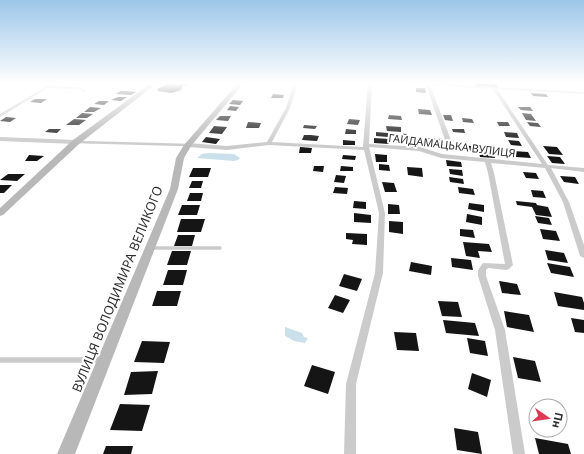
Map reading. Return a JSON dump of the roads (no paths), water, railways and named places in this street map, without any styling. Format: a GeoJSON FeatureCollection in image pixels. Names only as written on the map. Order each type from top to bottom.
{"type":"FeatureCollection","features":[{"type":"Feature","properties":{"kind":"street"},"geometry":{"type":"LineString","coordinates":[[0,116],[19,104]]}},
{"type":"Feature","properties":{"kind":"street"},"geometry":{"type":"LineString","coordinates":[[0,213],[76,142],[126,104]]}},
{"type":"Feature","properties":{"kind":"street","name":"ВУЛИЦЯ ВОЛОДИМИРА ВЕЛИКОГО"},"geometry":{"type":"LineString","coordinates":[[66,454],[174,189],[180,158],[188,145],[224,104]]}},
{"type":"Feature","properties":{"kind":"street"},"geometry":{"type":"LineString","coordinates":[[269,143],[289,104]]}},
{"type":"Feature","properties":{"kind":"street"},"geometry":{"type":"LineString","coordinates":[[350,454],[351,384],[379,272],[382,213],[366,147],[369,104]]}},
{"type":"Feature","properties":{"kind":"street"},"geometry":{"type":"LineString","coordinates":[[435,104],[448,140]]}},
{"type":"Feature","properties":{"kind":"street"},"geometry":{"type":"LineString","coordinates":[[505,104],[547,167],[566,202],[584,255]]}},
{"type":"Feature","properties":{"kind":"street"},"geometry":{"type":"LineString","coordinates":[[0,139],[76,142]]}},
{"type":"Feature","properties":{"kind":"street","name":"ГАЙДАМАЦЬКА ВУЛИЦЯ"},"geometry":{"type":"LineString","coordinates":[[188,145],[227,148],[269,143],[420,149],[440,156],[584,170]]}},
{"type":"Feature","properties":{"kind":"street"},"geometry":{"type":"LineString","coordinates":[[487,160],[510,262],[506,267],[486,265],[482,270],[482,276],[500,330],[519,454]]}},
{"type":"Feature","properties":{"kind":"lane"},"geometry":{"type":"LineString","coordinates":[[76,142],[188,145]]}},
{"type":"Feature","properties":{"kind":"lane"},"geometry":{"type":"LineString","coordinates":[[150,248],[220,248]]}},
{"type":"Feature","properties":{"kind":"lane"},"geometry":{"type":"LineString","coordinates":[[0,360],[105,360]]}},
{"type":"Feature","properties":{"kind":"water"},"geometry":{"type":"Polygon","coordinates":[[[202,154],[234,154],[240,158],[234,161],[197,158],[202,154]]]}},
{"type":"Feature","properties":{"kind":"water"},"geometry":{"type":"Polygon","coordinates":[[[285,327],[302,333],[304,337],[308,338],[305,343],[294,341],[285,336],[285,327]]]}}]}
